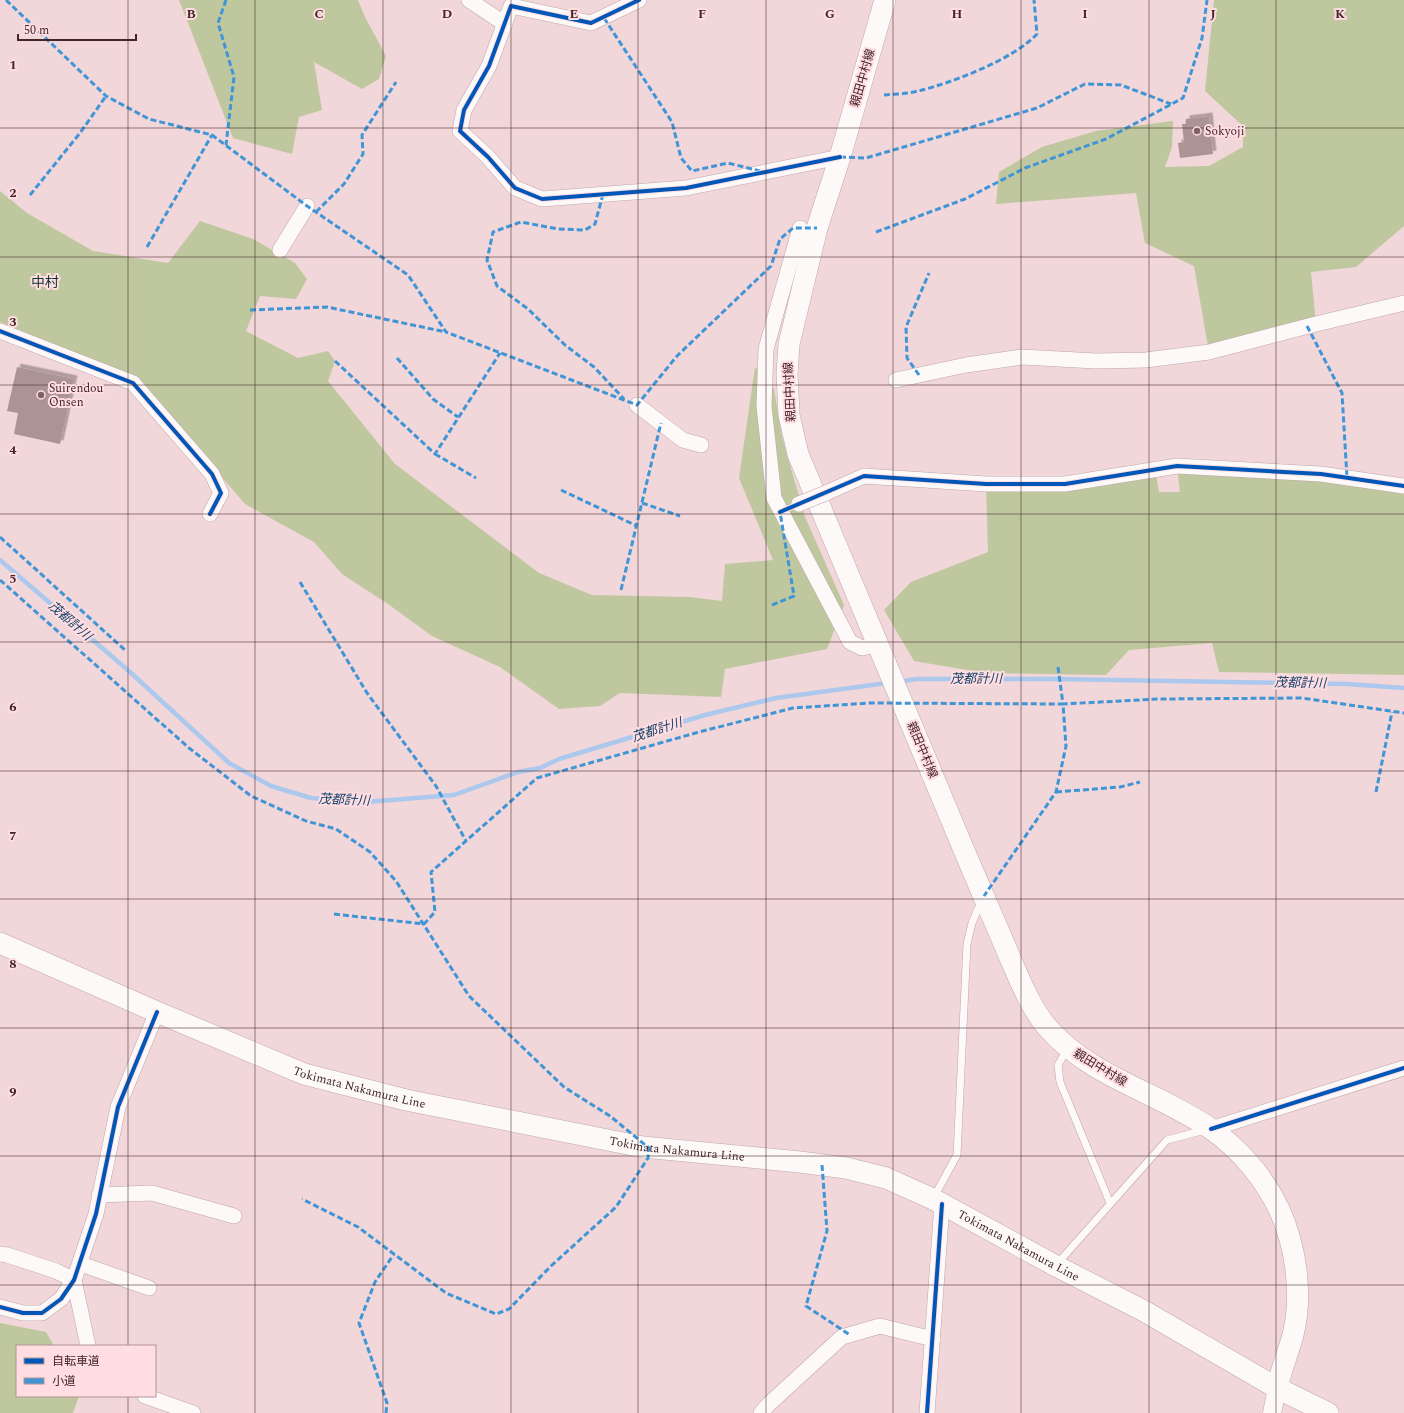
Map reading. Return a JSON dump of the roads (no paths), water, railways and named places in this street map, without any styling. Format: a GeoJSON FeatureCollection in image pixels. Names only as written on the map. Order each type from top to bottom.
{"type":"FeatureCollection","features":[{"type":"Feature","properties":{"kind":"main road","name":"親田中村線"},"geometry":{"type":"LineString","coordinates":[[885,0],[840,157],[817,228],[789,344],[787,374],[789,415],[798,454],[906,714],[1022,985],[1045,1025],[1068,1048],[1089,1064],[1185,1114],[1211,1129],[1231,1144],[1258,1176],[1279,1209],[1289,1238],[1296,1276],[1297,1305],[1293,1334],[1277,1388]]}},
{"type":"Feature","properties":{"kind":"main road","name":"Tokimata Nakamura Line"},"geometry":{"type":"LineString","coordinates":[[0,943],[157,1012],[304,1074],[406,1100],[643,1147],[846,1168],[886,1178],[937,1201],[1056,1266],[1144,1310],[1277,1388],[1328,1413]]}},
{"type":"Feature","properties":{"kind":"street"},"geometry":{"type":"LineString","coordinates":[[469,0],[505,24]]}},
{"type":"Feature","properties":{"kind":"street"},"geometry":{"type":"LineString","coordinates":[[639,0],[592,23],[511,6],[489,66],[464,110],[460,131],[488,157],[515,188],[542,199],[686,188],[840,157]]}},
{"type":"Feature","properties":{"kind":"street"},"geometry":{"type":"LineString","coordinates":[[280,250],[307,206]]}},
{"type":"Feature","properties":{"kind":"street"},"geometry":{"type":"LineString","coordinates":[[800,228],[766,349],[764,406],[774,498],[780,512],[850,642],[862,648],[877,645]]}},
{"type":"Feature","properties":{"kind":"street"},"geometry":{"type":"LineString","coordinates":[[896,380],[966,365],[1022,357],[1096,361],[1146,360],[1209,352],[1404,303]]}},
{"type":"Feature","properties":{"kind":"street"},"geometry":{"type":"LineString","coordinates":[[0,331],[133,383],[212,474],[221,493],[210,514]]}},
{"type":"Feature","properties":{"kind":"street"},"geometry":{"type":"LineString","coordinates":[[637,405],[683,440],[701,445]]}},
{"type":"Feature","properties":{"kind":"street"},"geometry":{"type":"LineString","coordinates":[[780,512],[864,476],[986,484],[1065,484],[1177,466],[1321,474],[1404,486]]}},
{"type":"Feature","properties":{"kind":"street"},"geometry":{"type":"LineString","coordinates":[[0,1306],[23,1313],[42,1313],[61,1299],[74,1280],[80,1264],[99,1195],[118,1107],[157,1012]]}},
{"type":"Feature","properties":{"kind":"street"},"geometry":{"type":"LineString","coordinates":[[1211,1129],[1404,1068]]}},
{"type":"Feature","properties":{"kind":"street"},"geometry":{"type":"LineString","coordinates":[[99,1195],[152,1193],[234,1216]]}},
{"type":"Feature","properties":{"kind":"street"},"geometry":{"type":"LineString","coordinates":[[927,1413],[932,1339],[937,1201]]}},
{"type":"Feature","properties":{"kind":"street"},"geometry":{"type":"LineString","coordinates":[[0,1254],[56,1271],[74,1280]]}},
{"type":"Feature","properties":{"kind":"street"},"geometry":{"type":"LineString","coordinates":[[80,1264],[149,1288]]}},
{"type":"Feature","properties":{"kind":"street"},"geometry":{"type":"LineString","coordinates":[[74,1280],[88,1345]]}},
{"type":"Feature","properties":{"kind":"street"},"geometry":{"type":"LineString","coordinates":[[761,1413],[842,1337],[880,1326],[932,1339]]}},
{"type":"Feature","properties":{"kind":"street"},"geometry":{"type":"LineString","coordinates":[[1272,1413],[1277,1388]]}},
{"type":"Feature","properties":{"kind":"street"},"geometry":{"type":"LineString","coordinates":[[148,1397],[193,1413]]}},
{"type":"Feature","properties":{"kind":"lane"},"geometry":{"type":"LineString","coordinates":[[937,1201],[957,1155],[967,944],[972,923],[984,896]]}},
{"type":"Feature","properties":{"kind":"lane"},"geometry":{"type":"LineString","coordinates":[[1068,1048],[1058,1065],[1060,1082],[1110,1203]]}},
{"type":"Feature","properties":{"kind":"lane"},"geometry":{"type":"LineString","coordinates":[[1056,1266],[1166,1140],[1211,1129]]}},
{"type":"Feature","properties":{"kind":"waterway","name":"茂都計川"},"geometry":{"type":"LineString","coordinates":[[0,560],[130,672],[229,763],[271,786],[311,798],[366,802],[454,795],[518,772],[540,768],[559,759],[705,715],[776,698],[887,683]]}},
{"type":"Feature","properties":{"kind":"waterway","name":"茂都計川"},"geometry":{"type":"LineString","coordinates":[[898,682],[916,679],[1055,679],[1347,684],[1404,688]]}},
{"type":"Feature","properties":{"kind":"place","name":"Sokyoji"},"geometry":{"type":"Point","coordinates":[1197,131]}},
{"type":"Feature","properties":{"kind":"place","name":"Suirendou Onsen"},"geometry":{"type":"Point","coordinates":[41,395]}},
{"type":"Feature","properties":{"kind":"district","name":"中村"},"geometry":{"type":"Point","coordinates":[45,282]}}]}
